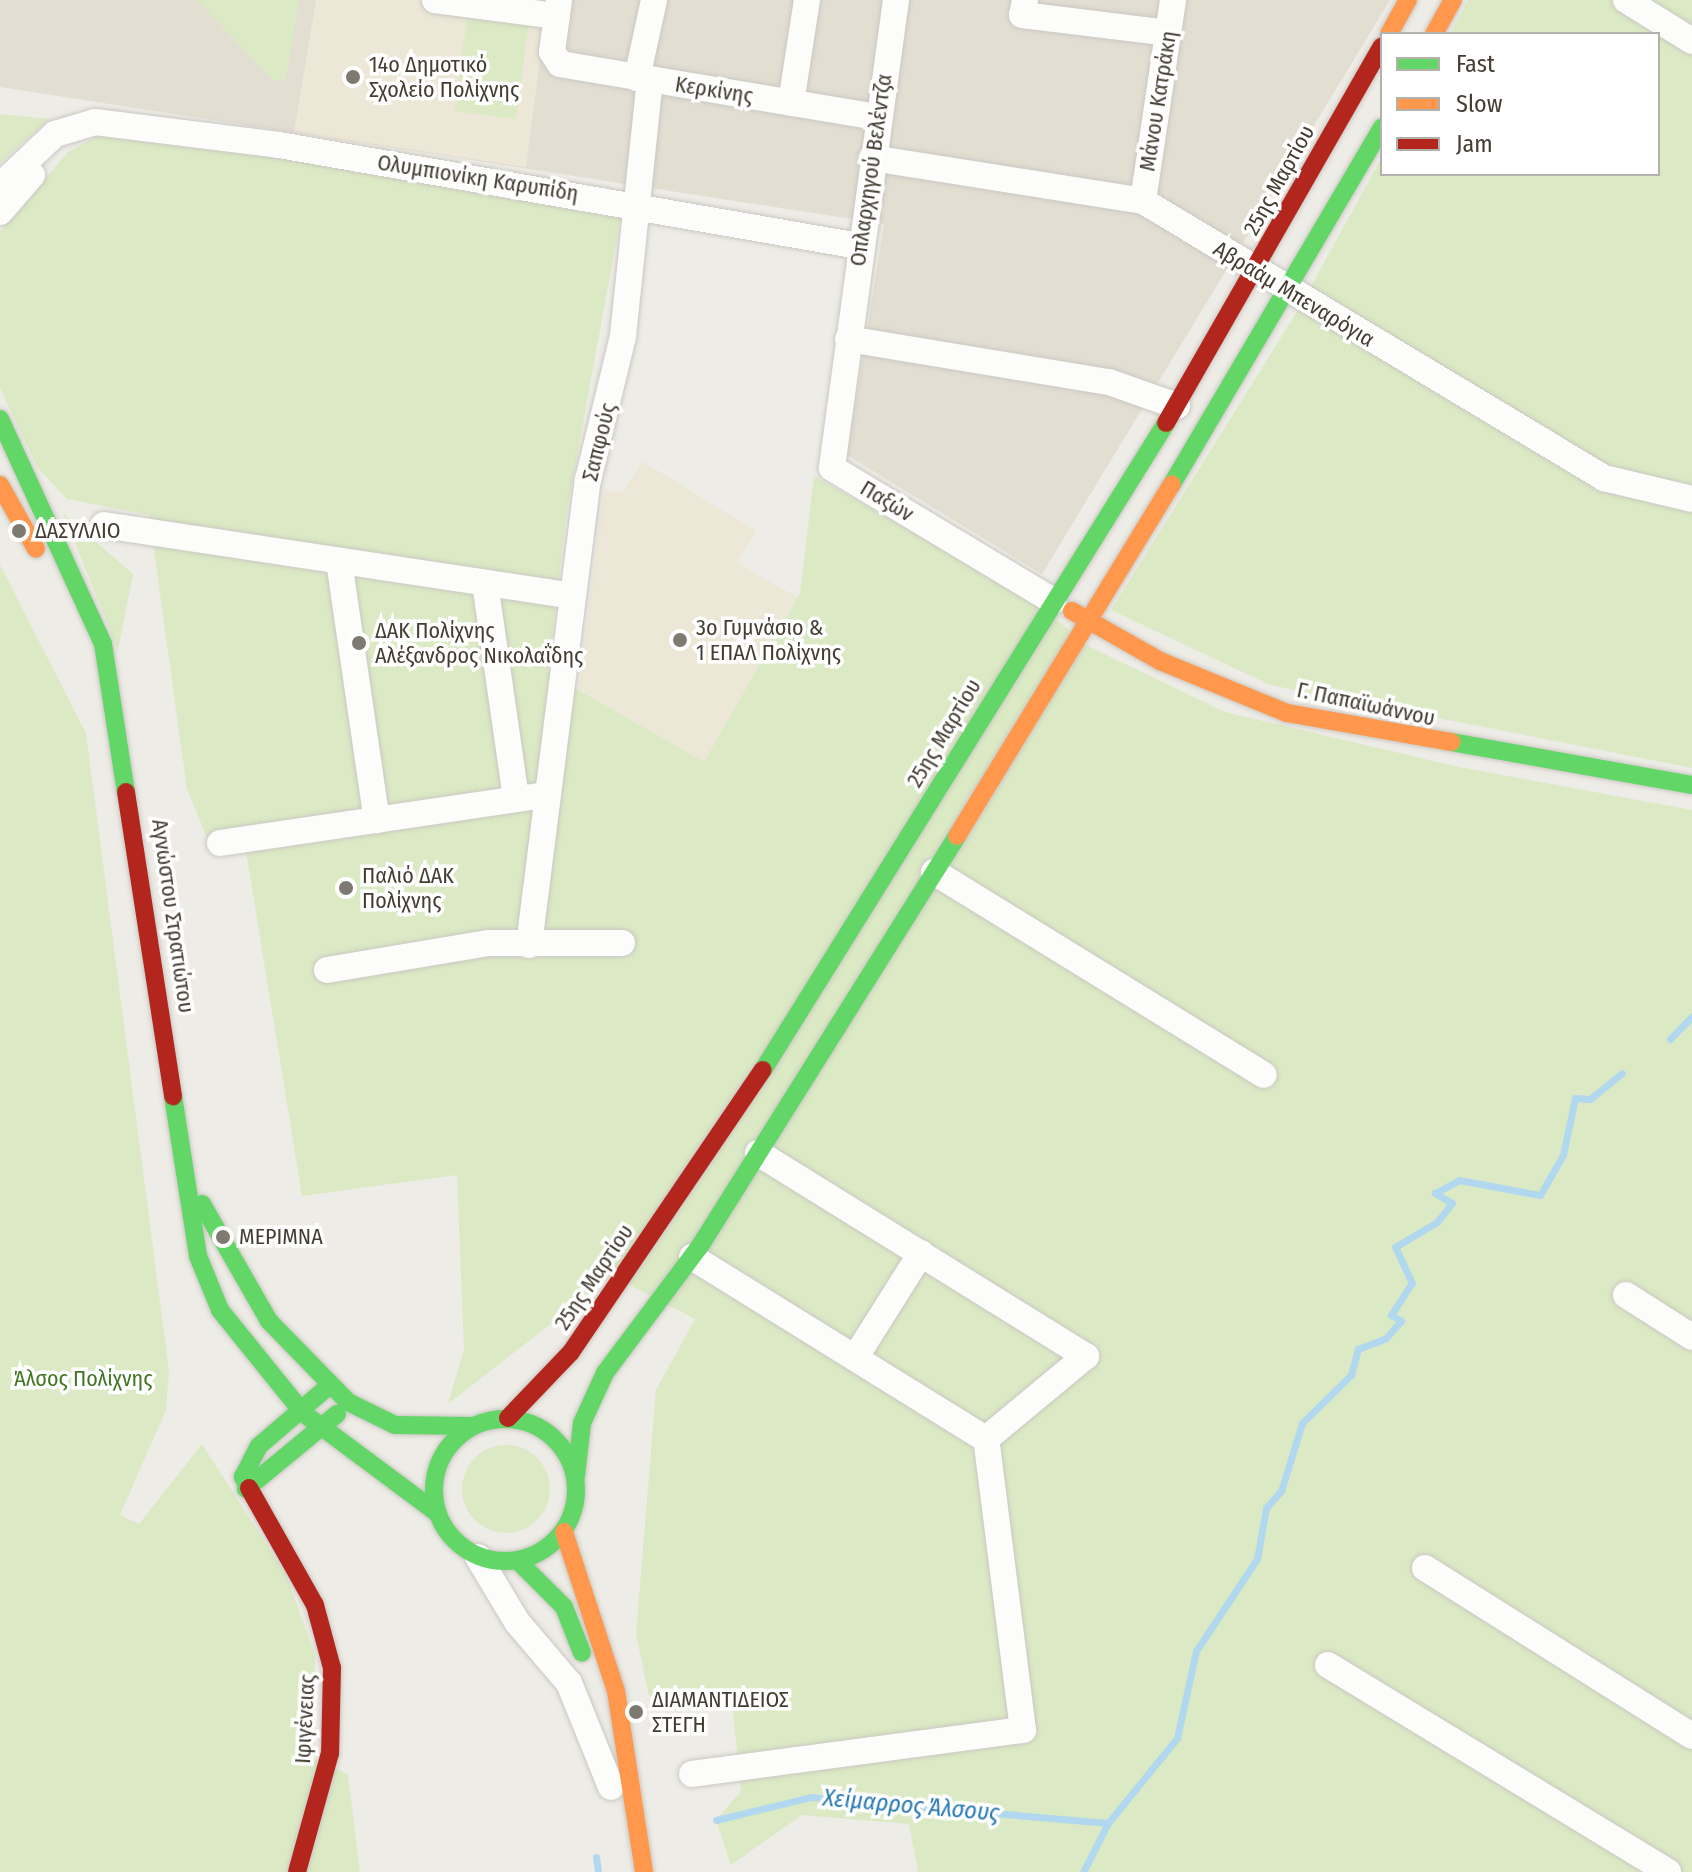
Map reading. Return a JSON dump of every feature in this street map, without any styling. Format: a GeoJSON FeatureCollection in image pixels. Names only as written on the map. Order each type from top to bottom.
{"type":"FeatureCollection","features":[{"type":"Feature","properties":{"kind":"street"},"geometry":{"type":"LineString","coordinates":[[435,0],[558,8]]}},
{"type":"Feature","properties":{"kind":"street","name":"Σαπφούς"},"geometry":{"type":"LineString","coordinates":[[529,945],[561,679],[592,459],[621,351],[643,79],[654,0]]}},
{"type":"Feature","properties":{"kind":"street"},"geometry":{"type":"LineString","coordinates":[[791,103],[807,0]]}},
{"type":"Feature","properties":{"kind":"street","name":"Οπλαρχηγού Βελέντζα"},"geometry":{"type":"LineString","coordinates":[[848,339],[877,117],[896,0]]}},
{"type":"Feature","properties":{"kind":"street","name":"Μάνου Κατράκη"},"geometry":{"type":"LineString","coordinates":[[1143,201],[1173,0]]}},
{"type":"Feature","properties":{"kind":"street"},"geometry":{"type":"LineString","coordinates":[[1390,32],[1408,0]]}},
{"type":"Feature","properties":{"kind":"street"},"geometry":{"type":"LineString","coordinates":[[1435,32],[1453,0]]}},
{"type":"Feature","properties":{"kind":"street"},"geometry":{"type":"LineString","coordinates":[[1626,0],[1692,41]]}},
{"type":"Feature","properties":{"kind":"street","name":"Κερκίνης"},"geometry":{"type":"LineString","coordinates":[[558,8],[553,57],[643,79],[877,117]]}},
{"type":"Feature","properties":{"kind":"street"},"geometry":{"type":"LineString","coordinates":[[1023,8],[1168,33]]}},
{"type":"Feature","properties":{"kind":"street","name":"25ης Μαρτίου"},"geometry":{"type":"LineString","coordinates":[[508,1418],[571,1352],[744,1100],[1177,406],[1380,50]]}},
{"type":"Feature","properties":{"kind":"street"},"geometry":{"type":"LineString","coordinates":[[0,212],[54,148],[95,122]]}},
{"type":"Feature","properties":{"kind":"street","name":"Ολυμπιονίκη Καρυπίδη"},"geometry":{"type":"LineString","coordinates":[[3,181],[55,134],[95,122],[635,206],[859,246]]}},
{"type":"Feature","properties":{"kind":"street"},"geometry":{"type":"LineString","coordinates":[[644,1872],[616,1691],[564,1532],[591,1397],[692,1257],[1092,621],[1289,293],[1380,131]]}},
{"type":"Feature","properties":{"kind":"street","name":"Αβραάμ Μπεναρόγια"},"geometry":{"type":"LineString","coordinates":[[872,158],[1143,201],[1289,293],[1604,478],[1692,499]]}},
{"type":"Feature","properties":{"kind":"street"},"geometry":{"type":"LineString","coordinates":[[848,339],[1109,382],[1177,406]]}},
{"type":"Feature","properties":{"kind":"street","name":"Παξών"},"geometry":{"type":"LineString","coordinates":[[848,339],[832,468],[1053,601]]}},
{"type":"Feature","properties":{"kind":"street","name":"Αγνώστου Στρατιώτου"},"geometry":{"type":"LineString","coordinates":[[0,419],[103,644],[110,693],[129,776],[198,1256],[220,1310],[303,1413],[422,1495],[437,1513]]}},
{"type":"Feature","properties":{"kind":"street","name":"Αγνώστου Στρατιώτου"},"geometry":{"type":"LineString","coordinates":[[0,485],[110,693]]}},
{"type":"Feature","properties":{"kind":"street"},"geometry":{"type":"LineString","coordinates":[[104,525],[572,596]]}},
{"type":"Feature","properties":{"kind":"street"},"geometry":{"type":"LineString","coordinates":[[339,561],[377,820]]}},
{"type":"Feature","properties":{"kind":"street"},"geometry":{"type":"LineString","coordinates":[[485,583],[516,799]]}},
{"type":"Feature","properties":{"kind":"street","name":"Γ. Παπαϊωάννου"},"geometry":{"type":"LineString","coordinates":[[1053,601],[1160,661],[1287,713],[1692,785]]}},
{"type":"Feature","properties":{"kind":"street"},"geometry":{"type":"LineString","coordinates":[[220,843],[547,795]]}},
{"type":"Feature","properties":{"kind":"street"},"geometry":{"type":"LineString","coordinates":[[934,872],[1264,1075]]}},
{"type":"Feature","properties":{"kind":"street"},"geometry":{"type":"LineString","coordinates":[[327,970],[489,943],[622,943]]}},
{"type":"Feature","properties":{"kind":"street","name":"Αγνώστου Στρατιώτου"},"geometry":{"type":"LineString","coordinates":[[181,1147],[211,1227],[247,1292],[330,1385],[348,1402],[395,1425],[472,1426]]}},
{"type":"Feature","properties":{"kind":"street"},"geometry":{"type":"LineString","coordinates":[[758,1153],[1086,1356],[986,1439]]}},
{"type":"Feature","properties":{"kind":"street"},"geometry":{"type":"LineString","coordinates":[[855,1358],[921,1253]]}},
{"type":"Feature","properties":{"kind":"street"},"geometry":{"type":"LineString","coordinates":[[692,1257],[986,1439]]}},
{"type":"Feature","properties":{"kind":"street"},"geometry":{"type":"LineString","coordinates":[[1626,1295],[1692,1337]]}},
{"type":"Feature","properties":{"kind":"street"},"geometry":{"type":"LineString","coordinates":[[246,1489],[251,1454],[303,1413],[330,1385]]}},
{"type":"Feature","properties":{"kind":"street"},"geometry":{"type":"LineString","coordinates":[[246,1489],[322,1429],[348,1402]]}},
{"type":"Feature","properties":{"kind":"street"},"geometry":{"type":"LineString","coordinates":[[576,1476],[552,1435],[508,1418],[472,1426],[443,1454],[437,1513],[446,1531],[478,1557],[517,1622],[569,1683],[611,1787]]}},
{"type":"Feature","properties":{"kind":"street"},"geometry":{"type":"LineString","coordinates":[[692,1774],[1023,1730],[986,1439]]}},
{"type":"Feature","properties":{"kind":"street","name":"Ιφιγένειας"},"geometry":{"type":"LineString","coordinates":[[246,1489],[308,1591],[332,1668],[330,1753],[297,1872]]}},
{"type":"Feature","properties":{"kind":"street"},"geometry":{"type":"LineString","coordinates":[[518,1561],[564,1532]]}},
{"type":"Feature","properties":{"kind":"street"},"geometry":{"type":"LineString","coordinates":[[478,1557],[518,1561],[553,1592],[574,1630],[611,1787],[624,1872]]}},
{"type":"Feature","properties":{"kind":"street"},"geometry":{"type":"LineString","coordinates":[[1425,1568],[1692,1736]]}},
{"type":"Feature","properties":{"kind":"street"},"geometry":{"type":"LineString","coordinates":[[1328,1665],[1668,1872]]}},
{"type":"Feature","properties":{"kind":"shaded area"},"geometry":{"type":"Polygon","coordinates":[[[0,0],[1390,0],[1042,574],[847,455],[884,224],[0,87],[0,0]]]}},
{"type":"Feature","properties":{"kind":"shaded area"},"geometry":{"type":"Polygon","coordinates":[[[316,0],[429,0],[545,21],[526,167],[294,132],[316,0]]]}},
{"type":"Feature","properties":{"kind":"shaded area"},"geometry":{"type":"Polygon","coordinates":[[[642,461],[756,531],[737,563],[797,597],[704,763],[579,689],[604,490],[623,493],[642,461]]]}},
{"type":"Feature","properties":{"kind":"green space"},"geometry":{"type":"Polygon","coordinates":[[[197,0],[299,0],[286,79],[273,80],[197,0]]]}},
{"type":"Feature","properties":{"kind":"green space"},"geometry":{"type":"Polygon","coordinates":[[[1468,0],[1692,0],[1692,768],[1270,685],[1111,610],[1295,315],[1380,161],[1380,176],[1660,176],[1660,32],[1451,32],[1468,0]]]}},
{"type":"Feature","properties":{"kind":"green space"},"geometry":{"type":"Polygon","coordinates":[[[468,12],[529,21],[516,119],[454,111],[468,12]]]}},
{"type":"Feature","properties":{"kind":"green space"},"geometry":{"type":"Polygon","coordinates":[[[0,114],[49,119],[0,163],[0,114]]]}},
{"type":"Feature","properties":{"kind":"green space"},"geometry":{"type":"Polygon","coordinates":[[[99,135],[160,137],[622,210],[566,516],[548,672],[704,762],[800,593],[814,476],[1039,605],[1088,646],[1225,712],[1459,767],[1692,810],[1692,1872],[918,1872],[909,1824],[802,1815],[731,1865],[716,1820],[741,1791],[731,1690],[649,1696],[636,1634],[656,1390],[695,1319],[612,1276],[448,1404],[464,1349],[457,1175],[302,1196],[246,851],[214,855],[187,789],[149,515],[67,499],[37,467],[0,388],[0,231],[68,152],[99,135]]]}},
{"type":"Feature","properties":{"kind":"green space"},"geometry":{"type":"Polygon","coordinates":[[[63,513],[133,574],[118,650],[63,513]]]}},
{"type":"Feature","properties":{"kind":"green space","name":"Άλσος Πολίχνης"},"geometry":{"type":"Polygon","coordinates":[[[0,565],[86,733],[169,1371],[166,1410],[120,1515],[139,1524],[202,1444],[286,1575],[315,1654],[314,1759],[348,1774],[360,1872],[0,1872],[0,565]]]}},
{"type":"Feature","properties":{"kind":"green space"},"geometry":{"type":"Polygon","coordinates":[[[506,1445],[523,1448],[537,1458],[547,1472],[550,1489],[547,1506],[537,1520],[523,1530],[506,1533],[489,1530],[475,1520],[465,1506],[462,1489],[465,1472],[475,1458],[489,1448],[506,1445]]]}},
{"type":"Feature","properties":{"kind":"waterway","name":"Χείμαρρος Άλσους"},"geometry":{"type":"LineString","coordinates":[[1670,1039],[1692,1016]]}},
{"type":"Feature","properties":{"kind":"waterway","name":"Χείμαρρος Άλσους"},"geometry":{"type":"LineString","coordinates":[[1083,1872],[1108,1823],[1177,1738],[1196,1651],[1257,1559],[1266,1508],[1281,1491],[1302,1423],[1351,1375],[1358,1349],[1386,1338],[1401,1321],[1391,1315],[1412,1283],[1395,1247],[1437,1222],[1452,1203],[1435,1193],[1459,1180],[1540,1195],[1563,1155],[1575,1098],[1590,1099],[1622,1073]]}},
{"type":"Feature","properties":{"kind":"waterway","name":"Χείμαρρος Άλσους"},"geometry":{"type":"LineString","coordinates":[[716,1820],[811,1797],[1108,1823]]}},
{"type":"Feature","properties":{"kind":"waterway","name":"Χείμαρρος Άλσους"},"geometry":{"type":"LineString","coordinates":[[596,1857],[598,1872]]}},
{"type":"Feature","properties":{"kind":"traffic: fast"},"geometry":{"type":"LineString","coordinates":[[1172,484],[1380,130]]}},
{"type":"Feature","properties":{"kind":"traffic: fast"},"geometry":{"type":"LineString","coordinates":[[0,419],[103,644],[126,792]]}},
{"type":"Feature","properties":{"kind":"traffic: fast"},"geometry":{"type":"LineString","coordinates":[[763,1070],[1166,423]]}},
{"type":"Feature","properties":{"kind":"traffic: fast"},"geometry":{"type":"LineString","coordinates":[[1451,742],[1692,785]]}},
{"type":"Feature","properties":{"kind":"traffic: fast"},"geometry":{"type":"LineString","coordinates":[[576,1476],[582,1423],[605,1373],[700,1246],[957,836]]}},
{"type":"Feature","properties":{"kind":"traffic: fast"},"geometry":{"type":"LineString","coordinates":[[173,1096],[198,1256],[220,1310],[303,1413],[437,1513]]}},
{"type":"Feature","properties":{"kind":"traffic: fast"},"geometry":{"type":"LineString","coordinates":[[202,1204],[269,1321],[348,1402],[395,1425],[472,1426]]}},
{"type":"Feature","properties":{"kind":"traffic: fast"},"geometry":{"type":"LineString","coordinates":[[249,1488],[243,1477],[259,1446],[330,1385]]}},
{"type":"Feature","properties":{"kind":"traffic: fast"},"geometry":{"type":"LineString","coordinates":[[246,1489],[337,1414]]}},
{"type":"Feature","properties":{"kind":"traffic: fast"},"geometry":{"type":"LineString","coordinates":[[505,1419],[532,1424],[555,1440],[571,1463],[576,1490],[571,1517],[555,1540],[532,1556],[505,1561],[478,1556],[455,1540],[439,1517],[434,1490],[439,1463],[455,1440],[478,1424],[505,1419]]}},
{"type":"Feature","properties":{"kind":"traffic: fast"},"geometry":{"type":"LineString","coordinates":[[518,1561],[564,1607],[582,1653]]}},
{"type":"Feature","properties":{"kind":"traffic: slow"},"geometry":{"type":"LineString","coordinates":[[1390,32],[1408,0]]}},
{"type":"Feature","properties":{"kind":"traffic: slow"},"geometry":{"type":"LineString","coordinates":[[1435,32],[1453,0]]}},
{"type":"Feature","properties":{"kind":"traffic: slow"},"geometry":{"type":"LineString","coordinates":[[957,836],[1172,484]]}},
{"type":"Feature","properties":{"kind":"traffic: slow"},"geometry":{"type":"LineString","coordinates":[[0,485],[36,549]]}},
{"type":"Feature","properties":{"kind":"traffic: slow"},"geometry":{"type":"LineString","coordinates":[[1072,611],[1160,661],[1287,713],[1451,742]]}},
{"type":"Feature","properties":{"kind":"traffic: slow"},"geometry":{"type":"LineString","coordinates":[[564,1532],[616,1691],[644,1872]]}},
{"type":"Feature","properties":{"kind":"traffic: jam"},"geometry":{"type":"LineString","coordinates":[[1166,423],[1380,49]]}},
{"type":"Feature","properties":{"kind":"traffic: jam"},"geometry":{"type":"LineString","coordinates":[[126,792],[173,1096]]}},
{"type":"Feature","properties":{"kind":"traffic: jam"},"geometry":{"type":"LineString","coordinates":[[508,1418],[571,1352],[763,1070]]}},
{"type":"Feature","properties":{"kind":"traffic: jam"},"geometry":{"type":"LineString","coordinates":[[249,1488],[315,1605],[332,1668],[330,1753],[297,1872]]}},
{"type":"Feature","properties":{"kind":"place","name":"14ο Δημοτικό Σχολείο Πολίχνης"},"geometry":{"type":"Point","coordinates":[353,77]}},
{"type":"Feature","properties":{"kind":"place","name":"ΔΑΣΥΛΛΙΟ"},"geometry":{"type":"Point","coordinates":[19,531]}},
{"type":"Feature","properties":{"kind":"place","name":"3ο Γυμνάσιο & 1 ΕΠΑΛ Πολίχνης"},"geometry":{"type":"Point","coordinates":[680,640]}},
{"type":"Feature","properties":{"kind":"place","name":"ΔΑΚ Πολίχνης Αλέξανδρος Νικολαΐδης"},"geometry":{"type":"Point","coordinates":[359,643]}},
{"type":"Feature","properties":{"kind":"place","name":"Παλιό ΔΑΚ Πολίχνης"},"geometry":{"type":"Point","coordinates":[346,888]}},
{"type":"Feature","properties":{"kind":"place","name":"ΜΕΡΙΜΝΑ"},"geometry":{"type":"Point","coordinates":[223,1237]}},
{"type":"Feature","properties":{"kind":"place","name":"ΔΙΑΜΑΝΤΙΔΕΙΟΣ ΣΤΕΓΗ"},"geometry":{"type":"Point","coordinates":[636,1712]}}]}
